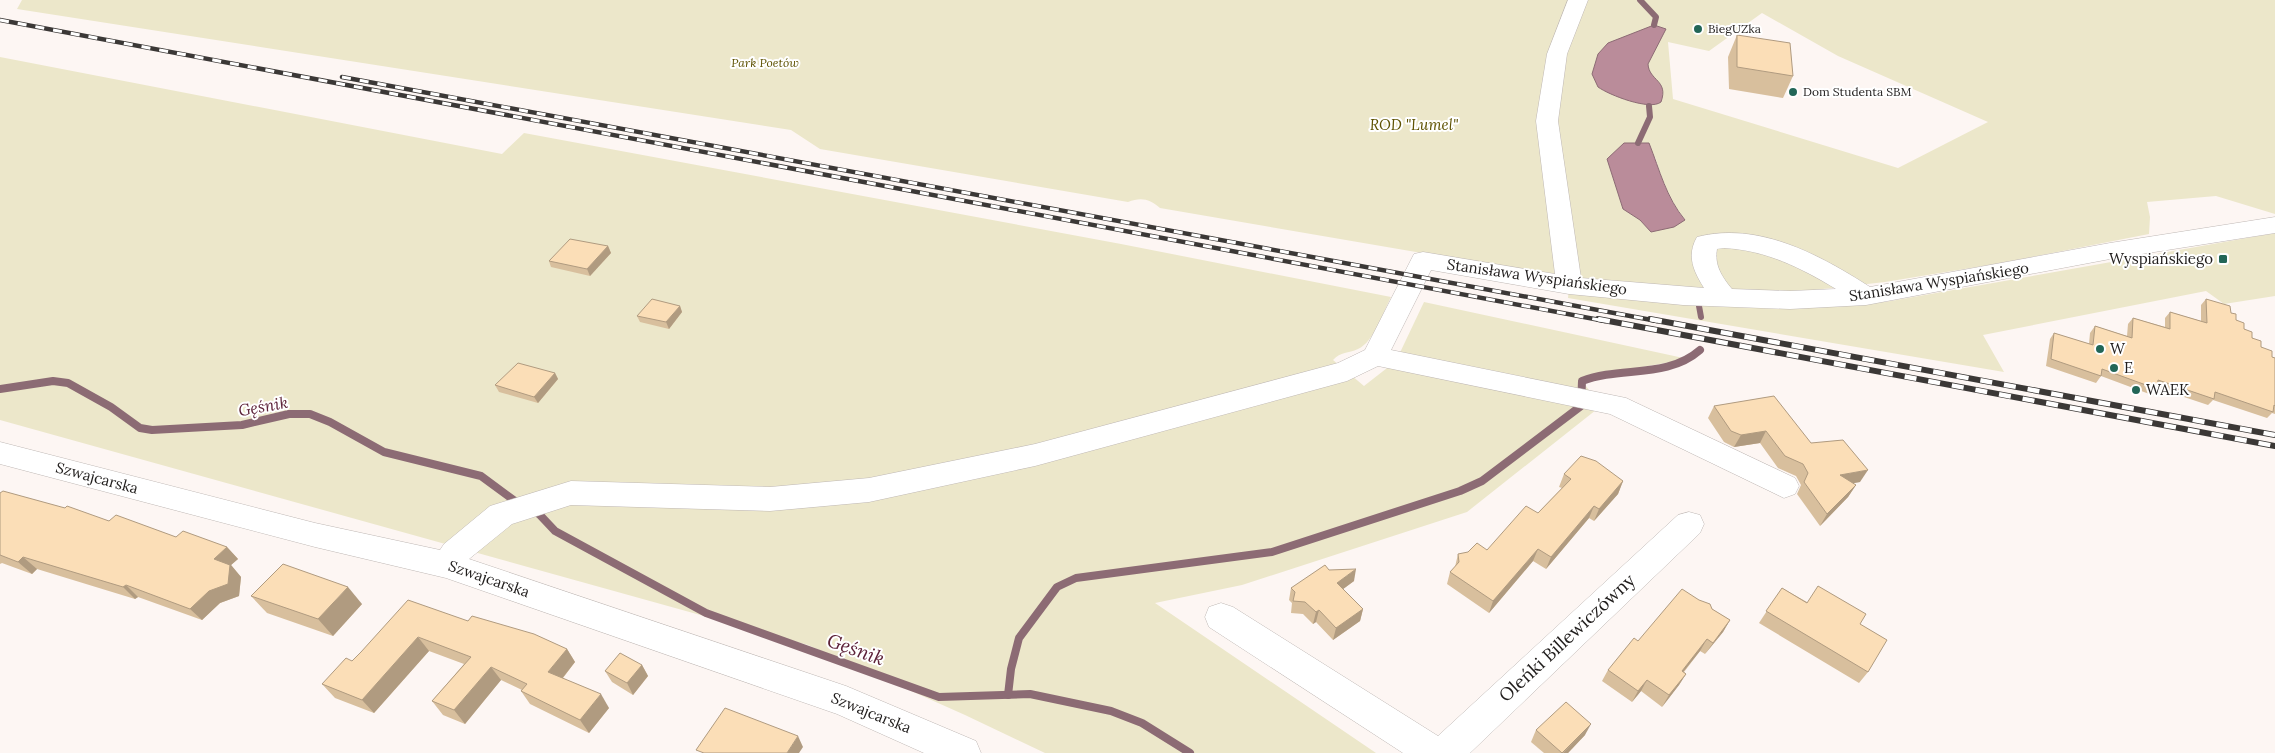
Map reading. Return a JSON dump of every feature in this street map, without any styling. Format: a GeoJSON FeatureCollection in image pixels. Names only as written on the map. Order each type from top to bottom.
{"type":"FeatureCollection","features":[{"type":"Feature","properties":{"kind":"street"},"geometry":{"type":"LineString","coordinates":[[1569,284],[1547,121],[1557,54],[1578,0]]}},
{"type":"Feature","properties":{"kind":"street","name":"Stanisława Wyspiańskiego"},"geometry":{"type":"LineString","coordinates":[[1375,356],[1423,260],[1569,284],[1683,296],[1790,300],[1866,296],[2110,252],[2275,225]]}},
{"type":"Feature","properties":{"kind":"street"},"geometry":{"type":"LineString","coordinates":[[1724,297],[1703,264],[1702,252],[1706,243],[1714,240],[1746,240],[1769,246],[1793,256],[1866,296]]}},
{"type":"Feature","properties":{"kind":"street"},"geometry":{"type":"LineString","coordinates":[[447,564],[455,553],[501,515],[571,493],[770,499],[869,490],[972,470],[1044,452],[1347,371],[1375,356],[1429,369],[1584,397],[1616,405],[1642,415],[1784,486]]}},
{"type":"Feature","properties":{"kind":"street","name":"Szwajcarska"},"geometry":{"type":"LineString","coordinates":[[0,453],[315,535],[447,564],[846,702],[963,753]]}},
{"type":"Feature","properties":{"kind":"street","name":"Oleńki Billewiczówny"},"geometry":{"type":"LineString","coordinates":[[1445,753],[1689,524]]}},
{"type":"Feature","properties":{"kind":"street"},"geometry":{"type":"LineString","coordinates":[[1221,617],[1434,753]]}},
{"type":"Feature","properties":{"kind":"green space"},"geometry":{"type":"Polygon","coordinates":[[[22,0],[2275,0],[2275,214],[2216,196],[2147,202],[2150,217],[2149,234],[2001,263],[1885,282],[1805,291],[1756,293],[1579,280],[1160,208],[1145,200],[1128,202],[820,149],[791,130],[17,9],[22,0]],[[1762,13],[1709,51],[1668,42],[1673,99],[1898,168],[1988,122],[1838,56],[1762,13]],[[1655,157],[1607,159],[1623,209],[1640,220],[1651,232],[1685,220],[1667,190],[1655,157]]]}},
{"type":"Feature","properties":{"kind":"green space"},"geometry":{"type":"Polygon","coordinates":[[[0,57],[502,154],[524,133],[1121,244],[1391,297],[1378,326],[1369,340],[1358,349],[1342,354],[1333,360],[1364,386],[1396,361],[1424,302],[1688,359],[1580,378],[1601,406],[1467,512],[1242,585],[1155,603],[1376,753],[1045,753],[808,645],[0,420],[0,57]]]}},
{"type":"Feature","properties":{"kind":"green space"},"geometry":{"type":"Polygon","coordinates":[[[2275,233],[2275,296],[2224,304],[2206,291],[1983,335],[2004,372],[1568,298],[1569,287],[1830,303],[1885,302],[2275,233]]]}},
{"type":"Feature","properties":{"kind":"shaded area"},"geometry":{"type":"Polygon","coordinates":[[[1654,25],[1666,29],[1648,64],[1649,70],[1661,85],[1663,95],[1661,102],[1648,105],[1630,101],[1598,87],[1592,74],[1598,54],[1608,43],[1654,25]]]}},
{"type":"Feature","properties":{"kind":"shaded area"},"geometry":{"type":"Polygon","coordinates":[[[1624,143],[1649,143],[1668,193],[1685,220],[1674,227],[1651,232],[1640,220],[1623,209],[1607,159],[1624,143]]]}},
{"type":"Feature","properties":{"kind":"building"},"geometry":{"type":"Polygon","coordinates":[[[1737,35],[1790,43],[1793,76],[1737,67],[1737,35]]]}},
{"type":"Feature","properties":{"kind":"building"},"geometry":{"type":"Polygon","coordinates":[[[570,239],[608,246],[587,269],[549,261],[570,239]]]}},
{"type":"Feature","properties":{"kind":"building"},"geometry":{"type":"Polygon","coordinates":[[[652,299],[680,306],[666,322],[637,316],[652,299]]]}},
{"type":"Feature","properties":{"kind":"building"},"geometry":{"type":"Polygon","coordinates":[[[2206,299],[2230,306],[2231,313],[2236,314],[2236,320],[2244,323],[2244,329],[2252,332],[2252,338],[2261,341],[2261,347],[2272,351],[2272,357],[2275,358],[2275,406],[2273,412],[2215,392],[2214,399],[2158,380],[2157,389],[2102,369],[2101,376],[2051,359],[2054,333],[2093,345],[2095,326],[2132,338],[2133,318],[2170,329],[2170,312],[2207,323],[2206,299]]]}},
{"type":"Feature","properties":{"kind":"building"},"geometry":{"type":"Polygon","coordinates":[[[518,363],[555,373],[534,397],[495,385],[518,363]]]}},
{"type":"Feature","properties":{"kind":"building"},"geometry":{"type":"Polygon","coordinates":[[[1774,396],[1811,443],[1843,440],[1868,470],[1840,475],[1856,485],[1827,514],[1804,482],[1808,473],[1803,464],[1785,456],[1766,431],[1741,435],[1731,431],[1714,406],[1774,396]]]}},
{"type":"Feature","properties":{"kind":"building"},"geometry":{"type":"Polygon","coordinates":[[[1581,456],[1596,461],[1623,481],[1599,509],[1594,506],[1551,557],[1538,549],[1493,601],[1450,572],[1459,562],[1458,554],[1468,552],[1477,543],[1487,550],[1526,506],[1538,513],[1571,479],[1564,474],[1581,456]]]}},
{"type":"Feature","properties":{"kind":"building"},"geometry":{"type":"Polygon","coordinates":[[[3,491],[65,508],[67,506],[109,521],[116,515],[176,537],[183,531],[227,547],[214,559],[230,565],[228,584],[209,591],[190,609],[126,585],[123,587],[23,557],[18,562],[0,555],[0,493],[3,491]]]}},
{"type":"Feature","properties":{"kind":"building"},"geometry":{"type":"Polygon","coordinates":[[[283,564],[348,587],[318,619],[251,596],[283,564]]]}},
{"type":"Feature","properties":{"kind":"building"},"geometry":{"type":"Polygon","coordinates":[[[1325,565],[1329,570],[1356,569],[1337,583],[1363,609],[1336,628],[1319,610],[1316,612],[1305,602],[1293,601],[1295,592],[1291,588],[1325,565]]]}},
{"type":"Feature","properties":{"kind":"building"},"geometry":{"type":"Polygon","coordinates":[[[1818,586],[1866,614],[1860,624],[1887,640],[1868,672],[1766,611],[1782,588],[1807,603],[1818,586]]]}},
{"type":"Feature","properties":{"kind":"building"},"geometry":{"type":"Polygon","coordinates":[[[1682,589],[1699,600],[1710,604],[1712,609],[1730,620],[1713,643],[1707,639],[1682,671],[1686,674],[1669,695],[1647,680],[1638,691],[1608,670],[1634,638],[1638,641],[1682,589]]]}},
{"type":"Feature","properties":{"kind":"building"},"geometry":{"type":"Polygon","coordinates":[[[408,600],[468,621],[472,616],[534,634],[567,649],[548,672],[601,694],[580,720],[521,691],[527,684],[491,667],[454,710],[432,701],[471,657],[418,637],[362,700],[322,684],[346,658],[352,661],[408,600]]]}},
{"type":"Feature","properties":{"kind":"building"},"geometry":{"type":"Polygon","coordinates":[[[620,653],[642,665],[627,683],[605,671],[620,653]]]}},
{"type":"Feature","properties":{"kind":"building"},"geometry":{"type":"Polygon","coordinates":[[[1566,702],[1591,724],[1562,753],[1536,730],[1566,702]]]}},
{"type":"Feature","properties":{"kind":"building"},"geometry":{"type":"Polygon","coordinates":[[[725,708],[798,736],[787,753],[704,753],[696,750],[725,708]]]}},
{"type":"Feature","properties":{"kind":"waterway"},"geometry":{"type":"LineString","coordinates":[[1640,0],[1656,17],[1654,25]]}},
{"type":"Feature","properties":{"kind":"waterway"},"geometry":{"type":"LineString","coordinates":[[1638,143],[1650,117],[1649,106]]}},
{"type":"Feature","properties":{"kind":"waterway"},"geometry":{"type":"LineString","coordinates":[[1699,306],[1701,317]]}},
{"type":"Feature","properties":{"kind":"waterway"},"geometry":{"type":"LineString","coordinates":[[1008,695],[1011,669],[1019,638],[1057,587],[1076,578],[1272,552],[1460,491],[1482,481],[1581,406],[1582,381],[1612,374],[1658,369],[1687,359],[1700,350]]}},
{"type":"Feature","properties":{"kind":"waterway","name":"Gęśnik"},"geometry":{"type":"LineString","coordinates":[[0,389],[53,381],[68,383],[111,407],[140,428],[152,430],[242,425],[289,414],[310,414],[330,422],[384,452],[481,476],[519,504]]}},
{"type":"Feature","properties":{"kind":"waterway","name":"Gęśnik"},"geometry":{"type":"LineString","coordinates":[[532,511],[539,514],[555,531],[706,613],[939,697],[1008,695]]}},
{"type":"Feature","properties":{"kind":"waterway","name":"Gęśnik"},"geometry":{"type":"LineString","coordinates":[[1008,695],[1030,694],[1111,711],[1142,723],[1190,753]]}},
{"type":"Feature","properties":{"kind":"railway"},"geometry":{"type":"LineString","coordinates":[[0,20],[1605,321]]}},
{"type":"Feature","properties":{"kind":"railway"},"geometry":{"type":"LineString","coordinates":[[342,77],[1657,321]]}},
{"type":"Feature","properties":{"kind":"railway"},"geometry":{"type":"LineString","coordinates":[[1598,319],[2275,446]]}},
{"type":"Feature","properties":{"kind":"railway"},"geometry":{"type":"LineString","coordinates":[[1650,319],[2275,435]]}},
{"type":"Feature","properties":{"kind":"place","name":"BiegUZka"},"geometry":{"type":"Point","coordinates":[1698,29]}},
{"type":"Feature","properties":{"kind":"place","name":"Dom Studenta SBM"},"geometry":{"type":"Point","coordinates":[1793,92]}},
{"type":"Feature","properties":{"kind":"place","name":"Wyspiańskiego"},"geometry":{"type":"Point","coordinates":[2223,259]}},
{"type":"Feature","properties":{"kind":"place","name":"W"},"geometry":{"type":"Point","coordinates":[2100,349]}},
{"type":"Feature","properties":{"kind":"place","name":"E"},"geometry":{"type":"Point","coordinates":[2114,368]}},
{"type":"Feature","properties":{"kind":"place","name":"WAEK"},"geometry":{"type":"Point","coordinates":[2136,390]}},
{"type":"Feature","properties":{"kind":"park label","name":"Park Poetów"},"geometry":{"type":"Point","coordinates":[765,63]}},
{"type":"Feature","properties":{"kind":"park label","name":"ROD \"Lumel\""},"geometry":{"type":"Point","coordinates":[1414,125]}}]}
